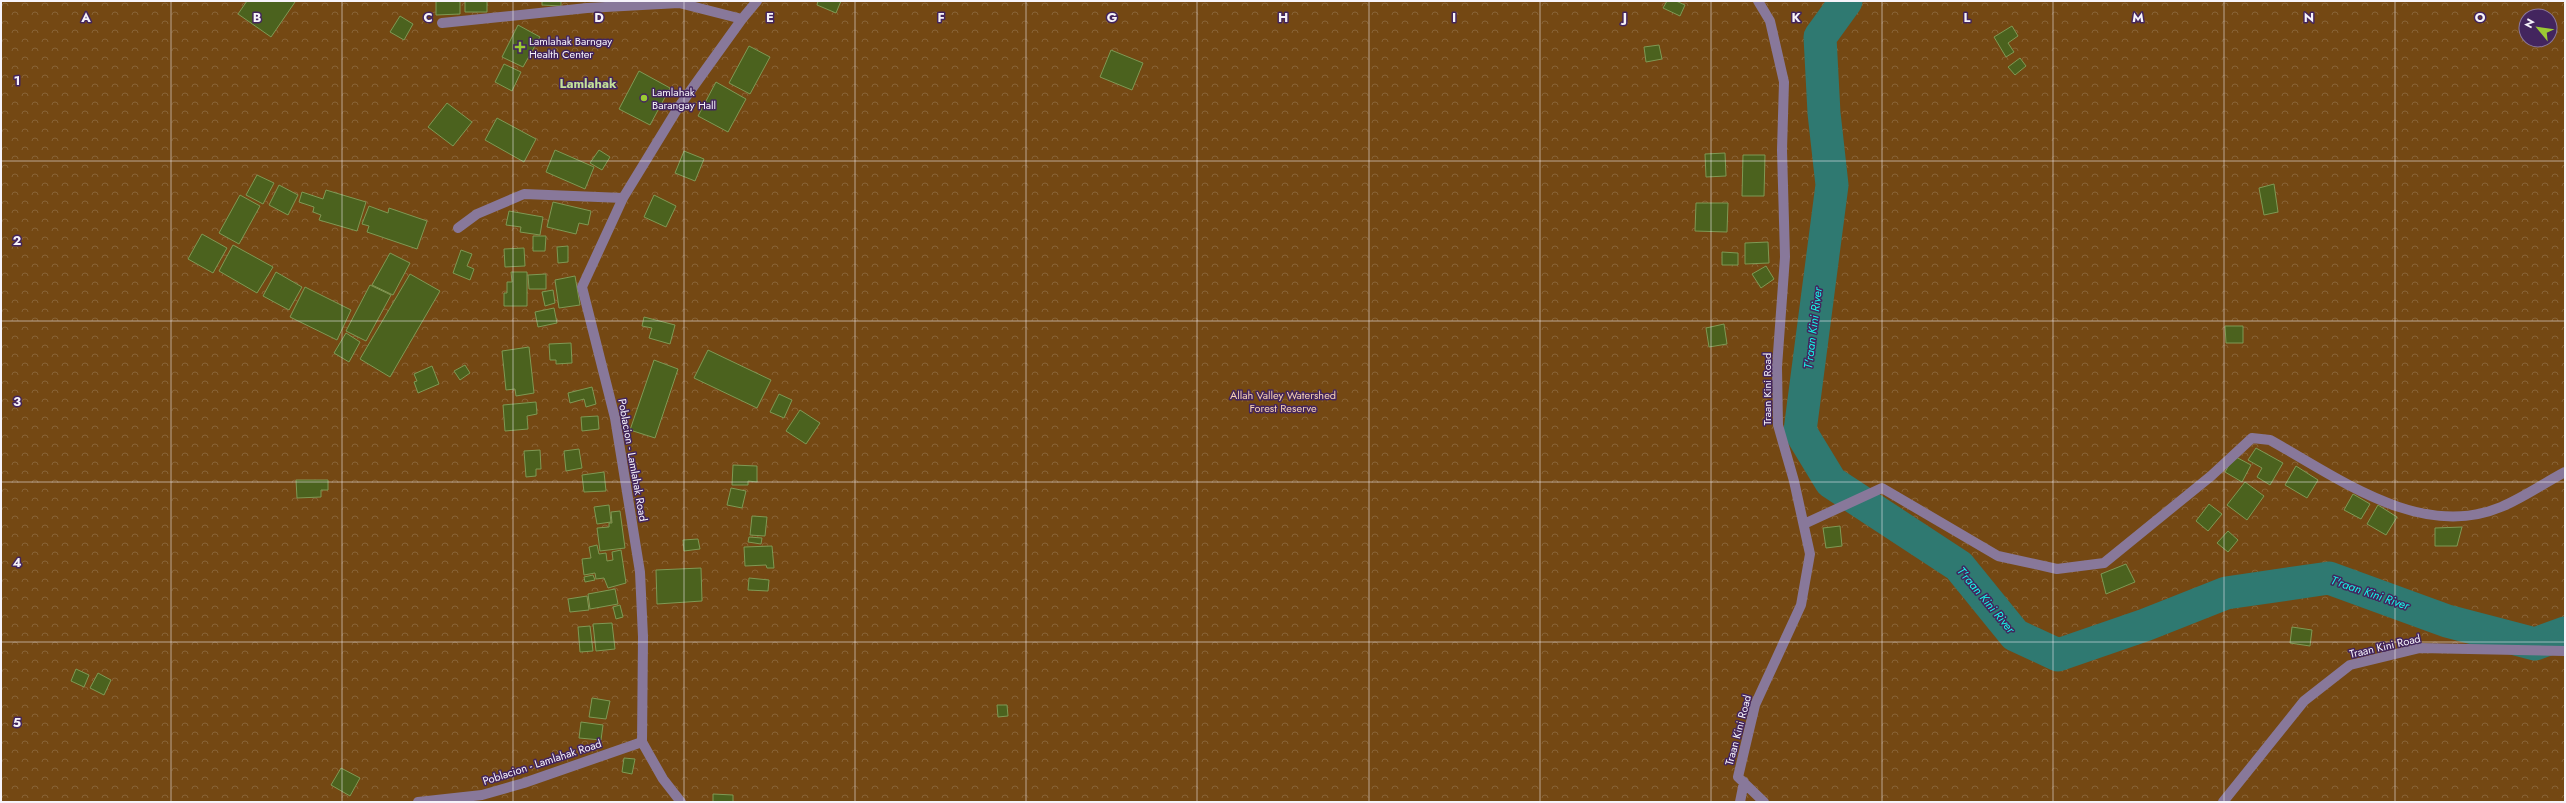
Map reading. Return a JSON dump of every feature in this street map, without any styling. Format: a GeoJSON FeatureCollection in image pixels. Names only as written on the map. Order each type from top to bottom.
{"type":"FeatureCollection","features":[{"type":"Feature","properties":{"kind":"street","name":"Poblacion - Lamlahak Road"},"geometry":{"type":"LineString","coordinates":[[418,802],[482,795],[524,783],[642,742],[643,637],[640,572],[615,418],[582,287],[623,198],[678,108],[742,19],[757,1]]}},
{"type":"Feature","properties":{"kind":"street","name":"Traan Kini Road"},"geometry":{"type":"LineString","coordinates":[[1744,782],[1738,777],[1754,705],[1801,604],[1810,554],[1804,524],[1778,425],[1777,366],[1785,257],[1782,150],[1784,82],[1770,21],[1758,1]]}},
{"type":"Feature","properties":{"kind":"street"},"geometry":{"type":"LineString","coordinates":[[442,23],[587,8],[679,3],[742,19]]}},
{"type":"Feature","properties":{"kind":"street"},"geometry":{"type":"LineString","coordinates":[[458,228],[477,214],[524,194],[623,198]]}},
{"type":"Feature","properties":{"kind":"street"},"geometry":{"type":"LineString","coordinates":[[1804,524],[1882,488],[1998,556],[2057,569],[2104,563],[2211,476],[2252,438],[2270,440],[2378,499],[2422,515],[2462,516],[2500,507],[2565,472]]}},
{"type":"Feature","properties":{"kind":"street","name":"Traan Kini Road"},"geometry":{"type":"LineString","coordinates":[[2222,802],[2304,700],[2350,665],[2420,648],[2565,651]]}},
{"type":"Feature","properties":{"kind":"street"},"geometry":{"type":"LineString","coordinates":[[642,742],[663,780],[681,802]]}},
{"type":"Feature","properties":{"kind":"street"},"geometry":{"type":"LineString","coordinates":[[1740,802],[1744,782]]}},
{"type":"Feature","properties":{"kind":"street"},"geometry":{"type":"LineString","coordinates":[[1744,782],[1764,802]]}},
{"type":"Feature","properties":{"kind":"green space","name":"Allah Valley Watershed Forest Reserve"},"geometry":{"type":"Polygon","coordinates":[[[1,1],[2565,1],[2565,802],[1,802],[1,1]]]}},
{"type":"Feature","properties":{"kind":"building"},"geometry":{"type":"Polygon","coordinates":[[[247,1],[295,2],[271,37],[238,14],[247,1]]]}},
{"type":"Feature","properties":{"kind":"building"},"geometry":{"type":"Polygon","coordinates":[[[436,1],[460,1],[460,14],[436,15],[436,1]]]}},
{"type":"Feature","properties":{"kind":"building"},"geometry":{"type":"Polygon","coordinates":[[[465,1],[487,1],[487,12],[465,12],[465,1]]]}},
{"type":"Feature","properties":{"kind":"building"},"geometry":{"type":"Polygon","coordinates":[[[542,1],[561,1],[561,6],[542,5],[542,1]]]}},
{"type":"Feature","properties":{"kind":"building"},"geometry":{"type":"Polygon","coordinates":[[[818,1],[841,1],[836,13],[817,5],[818,1]]]}},
{"type":"Feature","properties":{"kind":"building"},"geometry":{"type":"Polygon","coordinates":[[[1667,1],[1676,1],[1685,5],[1680,16],[1663,8],[1667,1]]]}},
{"type":"Feature","properties":{"kind":"building"},"geometry":{"type":"Polygon","coordinates":[[[400,16],[413,24],[404,40],[390,32],[400,16]]]}},
{"type":"Feature","properties":{"kind":"building","name":"Lamlahak Barngay Health Center"},"geometry":{"type":"Polygon","coordinates":[[[518,25],[540,37],[523,67],[502,57],[518,25]]]}},
{"type":"Feature","properties":{"kind":"building"},"geometry":{"type":"Polygon","coordinates":[[[2012,26],[2018,36],[2008,43],[2014,52],[2006,57],[1994,37],[2012,26]]]}},
{"type":"Feature","properties":{"kind":"building"},"geometry":{"type":"Polygon","coordinates":[[[1659,45],[1662,59],[1646,62],[1644,47],[1659,45]]]}},
{"type":"Feature","properties":{"kind":"building"},"geometry":{"type":"Polygon","coordinates":[[[749,46],[770,57],[750,94],[729,83],[749,46]]]}},
{"type":"Feature","properties":{"kind":"building"},"geometry":{"type":"Polygon","coordinates":[[[1111,50],[1143,63],[1132,90],[1100,77],[1111,50]]]}},
{"type":"Feature","properties":{"kind":"building"},"geometry":{"type":"Polygon","coordinates":[[[2020,58],[2026,66],[2015,75],[2008,67],[2020,58]]]}},
{"type":"Feature","properties":{"kind":"building"},"geometry":{"type":"Polygon","coordinates":[[[504,64],[521,72],[512,91],[495,82],[504,64]]]}},
{"type":"Feature","properties":{"kind":"building","name":"Lamlahak Barangay Hall"},"geometry":{"type":"Polygon","coordinates":[[[639,71],[670,88],[650,125],[619,109],[639,71]]]}},
{"type":"Feature","properties":{"kind":"building"},"geometry":{"type":"Polygon","coordinates":[[[716,82],[746,99],[728,132],[698,116],[716,82]]]}},
{"type":"Feature","properties":{"kind":"building"},"geometry":{"type":"Polygon","coordinates":[[[447,103],[472,122],[453,146],[428,127],[447,103]]]}},
{"type":"Feature","properties":{"kind":"building"},"geometry":{"type":"Polygon","coordinates":[[[497,118],[536,139],[524,162],[485,140],[497,118]]]}},
{"type":"Feature","properties":{"kind":"building"},"geometry":{"type":"Polygon","coordinates":[[[555,150],[594,167],[585,189],[546,172],[555,150]]]}},
{"type":"Feature","properties":{"kind":"building"},"geometry":{"type":"Polygon","coordinates":[[[599,150],[610,157],[602,170],[590,163],[599,150]]]}},
{"type":"Feature","properties":{"kind":"building"},"geometry":{"type":"Polygon","coordinates":[[[684,151],[704,159],[695,181],[675,173],[684,151]]]}},
{"type":"Feature","properties":{"kind":"building"},"geometry":{"type":"Polygon","coordinates":[[[1725,153],[1726,176],[1706,177],[1705,154],[1725,153]]]}},
{"type":"Feature","properties":{"kind":"building"},"geometry":{"type":"Polygon","coordinates":[[[1743,155],[1765,155],[1764,196],[1742,196],[1743,155]]]}},
{"type":"Feature","properties":{"kind":"building"},"geometry":{"type":"Polygon","coordinates":[[[257,175],[274,183],[263,204],[246,195],[257,175]]]}},
{"type":"Feature","properties":{"kind":"building"},"geometry":{"type":"Polygon","coordinates":[[[2274,184],[2278,212],[2264,215],[2259,188],[2274,184]]]}},
{"type":"Feature","properties":{"kind":"building"},"geometry":{"type":"Polygon","coordinates":[[[279,185],[298,195],[288,215],[269,205],[279,185]]]}},
{"type":"Feature","properties":{"kind":"building"},"geometry":{"type":"Polygon","coordinates":[[[326,190],[366,202],[357,231],[319,220],[321,215],[313,212],[314,207],[299,202],[302,192],[323,199],[326,190]]]}},
{"type":"Feature","properties":{"kind":"building"},"geometry":{"type":"Polygon","coordinates":[[[240,195],[260,206],[239,244],[219,233],[240,195]]]}},
{"type":"Feature","properties":{"kind":"building"},"geometry":{"type":"Polygon","coordinates":[[[654,195],[676,206],[666,227],[644,217],[654,195]]]}},
{"type":"Feature","properties":{"kind":"building"},"geometry":{"type":"Polygon","coordinates":[[[553,202],[591,211],[588,225],[579,223],[576,234],[547,227],[553,202]]]}},
{"type":"Feature","properties":{"kind":"building"},"geometry":{"type":"Polygon","coordinates":[[[1696,203],[1728,203],[1727,232],[1695,231],[1696,203]]]}},
{"type":"Feature","properties":{"kind":"building"},"geometry":{"type":"Polygon","coordinates":[[[369,206],[388,213],[389,208],[427,221],[417,249],[367,232],[369,226],[362,224],[369,206]]]}},
{"type":"Feature","properties":{"kind":"building"},"geometry":{"type":"Polygon","coordinates":[[[509,211],[543,217],[540,235],[520,232],[521,227],[506,225],[509,211]]]}},
{"type":"Feature","properties":{"kind":"building"},"geometry":{"type":"Polygon","coordinates":[[[202,234],[227,248],[213,273],[188,259],[202,234]]]}},
{"type":"Feature","properties":{"kind":"building"},"geometry":{"type":"Polygon","coordinates":[[[533,236],[546,236],[545,251],[533,251],[533,236]]]}},
{"type":"Feature","properties":{"kind":"building"},"geometry":{"type":"Polygon","coordinates":[[[1768,242],[1769,263],[1745,264],[1745,243],[1768,242]]]}},
{"type":"Feature","properties":{"kind":"building"},"geometry":{"type":"Polygon","coordinates":[[[233,245],[273,267],[257,293],[219,271],[233,245]]]}},
{"type":"Feature","properties":{"kind":"building"},"geometry":{"type":"Polygon","coordinates":[[[568,246],[568,262],[558,263],[557,247],[568,246]]]}},
{"type":"Feature","properties":{"kind":"building"},"geometry":{"type":"Polygon","coordinates":[[[524,248],[525,266],[505,267],[504,249],[524,248]]]}},
{"type":"Feature","properties":{"kind":"building"},"geometry":{"type":"Polygon","coordinates":[[[461,250],[472,254],[467,266],[474,269],[470,280],[453,273],[461,250]]]}},
{"type":"Feature","properties":{"kind":"building"},"geometry":{"type":"Polygon","coordinates":[[[1722,252],[1738,253],[1738,265],[1722,265],[1722,252]]]}},
{"type":"Feature","properties":{"kind":"building"},"geometry":{"type":"Polygon","coordinates":[[[390,253],[410,263],[393,295],[372,285],[390,253]]]}},
{"type":"Feature","properties":{"kind":"building"},"geometry":{"type":"Polygon","coordinates":[[[1766,266],[1774,279],[1761,288],[1752,274],[1766,266]]]}},
{"type":"Feature","properties":{"kind":"building"},"geometry":{"type":"Polygon","coordinates":[[[276,272],[302,287],[289,310],[263,296],[276,272]]]}},
{"type":"Feature","properties":{"kind":"building"},"geometry":{"type":"Polygon","coordinates":[[[511,272],[527,272],[527,306],[504,306],[504,293],[507,293],[507,282],[512,282],[511,272]]]}},
{"type":"Feature","properties":{"kind":"building"},"geometry":{"type":"Polygon","coordinates":[[[410,274],[440,291],[390,377],[360,359],[410,274]]]}},
{"type":"Feature","properties":{"kind":"building"},"geometry":{"type":"Polygon","coordinates":[[[546,274],[546,289],[529,289],[528,275],[546,274]]]}},
{"type":"Feature","properties":{"kind":"building"},"geometry":{"type":"Polygon","coordinates":[[[575,276],[580,305],[559,308],[555,280],[575,276]]]}},
{"type":"Feature","properties":{"kind":"building"},"geometry":{"type":"Polygon","coordinates":[[[370,285],[391,295],[366,341],[346,331],[370,285]]]}},
{"type":"Feature","properties":{"kind":"building"},"geometry":{"type":"Polygon","coordinates":[[[305,287],[351,310],[337,340],[290,317],[305,287]]]}},
{"type":"Feature","properties":{"kind":"building"},"geometry":{"type":"Polygon","coordinates":[[[553,290],[555,303],[545,306],[542,292],[553,290]]]}},
{"type":"Feature","properties":{"kind":"building"},"geometry":{"type":"Polygon","coordinates":[[[554,308],[557,323],[538,327],[535,312],[554,308]]]}},
{"type":"Feature","properties":{"kind":"building"},"geometry":{"type":"Polygon","coordinates":[[[644,317],[675,325],[670,344],[649,338],[652,328],[642,326],[644,317]]]}},
{"type":"Feature","properties":{"kind":"building"},"geometry":{"type":"Polygon","coordinates":[[[1724,324],[1727,344],[1709,347],[1706,328],[1724,324]]]}},
{"type":"Feature","properties":{"kind":"building"},"geometry":{"type":"Polygon","coordinates":[[[2225,326],[2243,326],[2243,343],[2226,343],[2225,326]]]}},
{"type":"Feature","properties":{"kind":"building"},"geometry":{"type":"Polygon","coordinates":[[[346,333],[360,342],[349,362],[334,353],[346,333]]]}},
{"type":"Feature","properties":{"kind":"building"},"geometry":{"type":"Polygon","coordinates":[[[571,343],[572,363],[556,364],[556,360],[550,360],[549,344],[571,343]]]}},
{"type":"Feature","properties":{"kind":"building"},"geometry":{"type":"Polygon","coordinates":[[[529,347],[534,393],[516,396],[515,389],[506,390],[502,351],[529,347]]]}},
{"type":"Feature","properties":{"kind":"building"},"geometry":{"type":"Polygon","coordinates":[[[708,350],[771,380],[757,408],[694,378],[708,350]]]}},
{"type":"Feature","properties":{"kind":"building"},"geometry":{"type":"Polygon","coordinates":[[[654,360],[678,369],[655,438],[630,430],[654,360]]]}},
{"type":"Feature","properties":{"kind":"building"},"geometry":{"type":"Polygon","coordinates":[[[465,365],[470,373],[460,380],[454,371],[465,365]]]}},
{"type":"Feature","properties":{"kind":"building"},"geometry":{"type":"Polygon","coordinates":[[[432,366],[439,384],[418,393],[414,382],[417,381],[414,374],[432,366]]]}},
{"type":"Feature","properties":{"kind":"building"},"geometry":{"type":"Polygon","coordinates":[[[592,387],[596,404],[586,407],[584,399],[570,403],[568,393],[592,387]]]}},
{"type":"Feature","properties":{"kind":"building"},"geometry":{"type":"Polygon","coordinates":[[[779,394],[792,400],[784,418],[770,412],[779,394]]]}},
{"type":"Feature","properties":{"kind":"building"},"geometry":{"type":"Polygon","coordinates":[[[536,402],[537,414],[527,416],[528,429],[505,431],[503,405],[536,402]]]}},
{"type":"Feature","properties":{"kind":"building"},"geometry":{"type":"Polygon","coordinates":[[[800,410],[820,423],[806,444],[786,431],[800,410]]]}},
{"type":"Feature","properties":{"kind":"building"},"geometry":{"type":"Polygon","coordinates":[[[598,416],[599,429],[582,431],[581,417],[598,416]]]}},
{"type":"Feature","properties":{"kind":"building"},"geometry":{"type":"Polygon","coordinates":[[[2256,448],[2283,463],[2270,485],[2257,477],[2262,468],[2248,460],[2256,448]]]}},
{"type":"Feature","properties":{"kind":"building"},"geometry":{"type":"Polygon","coordinates":[[[579,449],[582,468],[566,471],[564,451],[579,449]]]}},
{"type":"Feature","properties":{"kind":"building"},"geometry":{"type":"Polygon","coordinates":[[[540,450],[541,469],[536,469],[536,476],[526,477],[524,451],[540,450]]]}},
{"type":"Feature","properties":{"kind":"building"},"geometry":{"type":"Polygon","coordinates":[[[2234,456],[2251,465],[2242,482],[2225,472],[2234,456]]]}},
{"type":"Feature","properties":{"kind":"building"},"geometry":{"type":"Polygon","coordinates":[[[733,465],[757,466],[757,482],[748,481],[748,485],[732,485],[733,465]]]}},
{"type":"Feature","properties":{"kind":"building"},"geometry":{"type":"Polygon","coordinates":[[[2296,466],[2318,480],[2307,498],[2285,485],[2296,466]]]}},
{"type":"Feature","properties":{"kind":"building"},"geometry":{"type":"Polygon","coordinates":[[[604,472],[606,491],[584,492],[582,475],[604,472]]]}},
{"type":"Feature","properties":{"kind":"building"},"geometry":{"type":"Polygon","coordinates":[[[296,480],[328,480],[328,490],[321,490],[321,497],[297,498],[296,480]]]}},
{"type":"Feature","properties":{"kind":"building"},"geometry":{"type":"Polygon","coordinates":[[[2245,482],[2264,496],[2247,520],[2227,505],[2245,482]]]}},
{"type":"Feature","properties":{"kind":"building"},"geometry":{"type":"Polygon","coordinates":[[[731,488],[746,491],[742,508],[727,505],[731,488]]]}},
{"type":"Feature","properties":{"kind":"building"},"geometry":{"type":"Polygon","coordinates":[[[2353,494],[2370,504],[2361,519],[2344,510],[2353,494]]]}},
{"type":"Feature","properties":{"kind":"building"},"geometry":{"type":"Polygon","coordinates":[[[2209,504],[2222,514],[2208,531],[2196,521],[2209,504]]]}},
{"type":"Feature","properties":{"kind":"building"},"geometry":{"type":"Polygon","coordinates":[[[609,505],[611,522],[597,524],[594,507],[609,505]]]}},
{"type":"Feature","properties":{"kind":"building"},"geometry":{"type":"Polygon","coordinates":[[[2378,505],[2397,517],[2386,535],[2367,524],[2378,505]]]}},
{"type":"Feature","properties":{"kind":"building"},"geometry":{"type":"Polygon","coordinates":[[[620,511],[625,548],[600,551],[597,528],[609,527],[609,523],[612,523],[611,512],[620,511]]]}},
{"type":"Feature","properties":{"kind":"building"},"geometry":{"type":"Polygon","coordinates":[[[752,516],[767,517],[765,536],[750,535],[752,516]]]}},
{"type":"Feature","properties":{"kind":"building"},"geometry":{"type":"Polygon","coordinates":[[[1840,526],[1842,546],[1826,548],[1823,528],[1840,526]]]}},
{"type":"Feature","properties":{"kind":"building"},"geometry":{"type":"Polygon","coordinates":[[[2462,527],[2457,546],[2435,546],[2435,528],[2462,527]]]}},
{"type":"Feature","properties":{"kind":"building"},"geometry":{"type":"Polygon","coordinates":[[[2228,531],[2238,540],[2228,552],[2217,543],[2228,531]]]}},
{"type":"Feature","properties":{"kind":"building"},"geometry":{"type":"Polygon","coordinates":[[[749,537],[762,538],[761,544],[748,542],[749,537]]]}},
{"type":"Feature","properties":{"kind":"building"},"geometry":{"type":"Polygon","coordinates":[[[698,539],[700,549],[684,551],[683,540],[698,539]]]}},
{"type":"Feature","properties":{"kind":"building"},"geometry":{"type":"Polygon","coordinates":[[[597,545],[599,554],[606,553],[607,561],[613,560],[612,552],[621,550],[626,583],[608,588],[604,578],[596,579],[595,573],[584,575],[582,559],[591,558],[589,547],[597,545]]]}},
{"type":"Feature","properties":{"kind":"building"},"geometry":{"type":"Polygon","coordinates":[[[772,546],[774,568],[767,568],[766,565],[745,566],[744,547],[772,546]]]}},
{"type":"Feature","properties":{"kind":"building"},"geometry":{"type":"Polygon","coordinates":[[[2126,564],[2135,582],[2106,594],[2101,574],[2126,564]]]}},
{"type":"Feature","properties":{"kind":"building"},"geometry":{"type":"Polygon","coordinates":[[[701,568],[702,601],[657,604],[656,570],[701,568]]]}},
{"type":"Feature","properties":{"kind":"building"},"geometry":{"type":"Polygon","coordinates":[[[593,575],[595,580],[585,582],[584,577],[593,575]]]}},
{"type":"Feature","properties":{"kind":"building"},"geometry":{"type":"Polygon","coordinates":[[[749,578],[769,580],[768,591],[748,590],[749,578]]]}},
{"type":"Feature","properties":{"kind":"building"},"geometry":{"type":"Polygon","coordinates":[[[615,589],[618,604],[590,609],[588,594],[615,589]]]}},
{"type":"Feature","properties":{"kind":"building"},"geometry":{"type":"Polygon","coordinates":[[[587,596],[589,610],[570,612],[568,599],[587,596]]]}},
{"type":"Feature","properties":{"kind":"building"},"geometry":{"type":"Polygon","coordinates":[[[620,605],[623,617],[616,619],[613,607],[620,605]]]}},
{"type":"Feature","properties":{"kind":"building"},"geometry":{"type":"Polygon","coordinates":[[[612,623],[615,649],[596,651],[593,624],[612,623]]]}},
{"type":"Feature","properties":{"kind":"building"},"geometry":{"type":"Polygon","coordinates":[[[590,626],[593,651],[580,652],[578,627],[590,626]]]}},
{"type":"Feature","properties":{"kind":"building"},"geometry":{"type":"Polygon","coordinates":[[[2292,627],[2312,630],[2310,646],[2290,643],[2292,627]]]}},
{"type":"Feature","properties":{"kind":"building"},"geometry":{"type":"Polygon","coordinates":[[[76,669],[89,675],[84,687],[71,681],[76,669]]]}},
{"type":"Feature","properties":{"kind":"building"},"geometry":{"type":"Polygon","coordinates":[[[98,673],[111,680],[104,695],[90,688],[98,673]]]}},
{"type":"Feature","properties":{"kind":"building"},"geometry":{"type":"Polygon","coordinates":[[[592,698],[610,701],[606,719],[589,717],[592,698]]]}},
{"type":"Feature","properties":{"kind":"building"},"geometry":{"type":"Polygon","coordinates":[[[997,705],[1007,705],[1008,716],[998,717],[997,705]]]}},
{"type":"Feature","properties":{"kind":"building"},"geometry":{"type":"Polygon","coordinates":[[[581,722],[603,725],[601,740],[579,738],[581,722]]]}},
{"type":"Feature","properties":{"kind":"building"},"geometry":{"type":"Polygon","coordinates":[[[624,758],[635,759],[632,774],[622,772],[624,758]]]}},
{"type":"Feature","properties":{"kind":"building"},"geometry":{"type":"Polygon","coordinates":[[[341,768],[360,778],[350,796],[331,785],[341,768]]]}},
{"type":"Feature","properties":{"kind":"building"},"geometry":{"type":"Polygon","coordinates":[[[713,794],[733,795],[733,802],[713,802],[713,794]]]}},
{"type":"Feature","properties":{"kind":"waterway","name":"T'raan Kini River"},"geometry":{"type":"LineString","coordinates":[[1846,1],[1820,37],[1824,113],[1832,185],[1800,431],[1831,482],[1959,566],[2015,635],[2058,655],[2145,625],[2226,593],[2329,578],[2447,621],[2535,644],[2565,633]]}},
{"type":"Feature","properties":{"kind":"place","name":"Lamlahak Barngay Health Center"},"geometry":{"type":"Point","coordinates":[520,47]}},
{"type":"Feature","properties":{"kind":"place","name":"Lamlahak Barangay Hall"},"geometry":{"type":"Point","coordinates":[644,98]}},
{"type":"Feature","properties":{"kind":"district","name":"Lamlahak"},"geometry":{"type":"Point","coordinates":[588,83]}}]}
